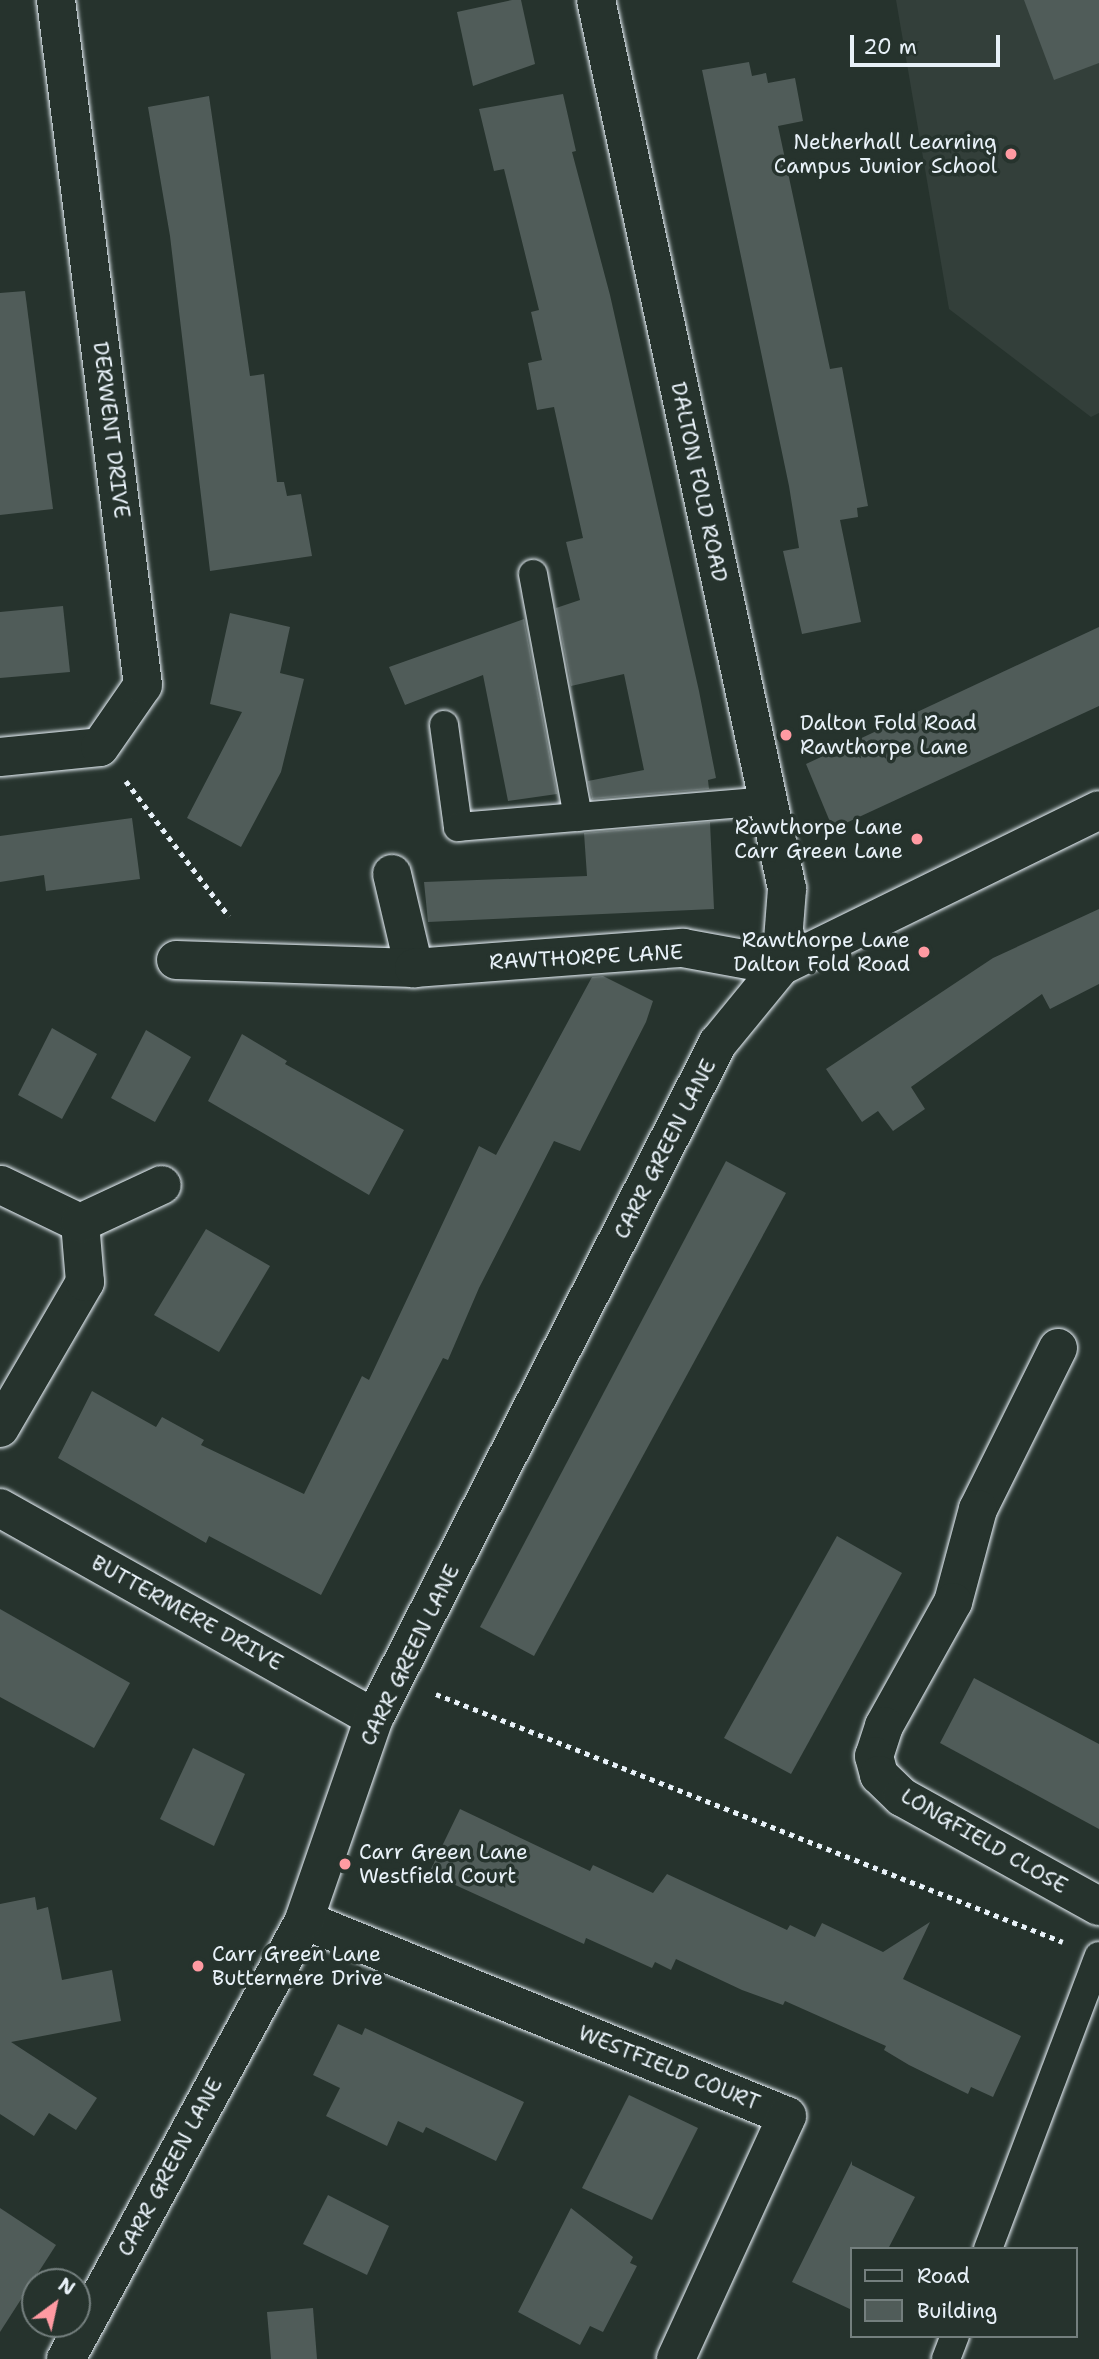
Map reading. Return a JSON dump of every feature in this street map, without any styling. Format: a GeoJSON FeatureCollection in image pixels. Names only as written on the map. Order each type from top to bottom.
{"type":"FeatureCollection","features":[{"type":"Feature","properties":{"kind":"street","name":"DERWENT DRIVE"},"geometry":{"type":"LineString","coordinates":[[56,0],[143,685],[100,747]]}},
{"type":"Feature","properties":{"kind":"street","name":"DALTON FOLD ROAD"},"geometry":{"type":"LineString","coordinates":[[596,0],[787,889],[782,966]]}},
{"type":"Feature","properties":{"kind":"street"},"geometry":{"type":"LineString","coordinates":[[0,757],[100,747]]}},
{"type":"Feature","properties":{"kind":"street"},"geometry":{"type":"LineString","coordinates":[[782,966],[1099,810]]}},
{"type":"Feature","properties":{"kind":"street"},"geometry":{"type":"LineString","coordinates":[[393,874],[414,968]]}},
{"type":"Feature","properties":{"kind":"street","name":"RAWTHORPE LANE"},"geometry":{"type":"LineString","coordinates":[[176,960],[414,968],[683,948],[782,966]]}},
{"type":"Feature","properties":{"kind":"street","name":"CARR GREEN LANE"},"geometry":{"type":"LineString","coordinates":[[75,2356],[304,1920],[374,1718],[397,1678],[718,1043],[782,966]]}},
{"type":"Feature","properties":{"kind":"street"},"geometry":{"type":"LineString","coordinates":[[1,1185],[80,1223]]}},
{"type":"Feature","properties":{"kind":"street"},"geometry":{"type":"LineString","coordinates":[[80,1223],[162,1185]]}},
{"type":"Feature","properties":{"kind":"street"},"geometry":{"type":"LineString","coordinates":[[0,1428],[85,1282],[80,1223]]}},
{"type":"Feature","properties":{"kind":"street","name":"LONGFIELD CLOSE"},"geometry":{"type":"LineString","coordinates":[[1058,1348],[978,1509],[953,1602],[884,1726],[874,1756],[878,1775],[902,1797],[1099,1906]]}},
{"type":"Feature","properties":{"kind":"street","name":"BUTTERMERE DRIVE"},"geometry":{"type":"LineString","coordinates":[[0,1508],[374,1718]]}},
{"type":"Feature","properties":{"kind":"street","name":"WESTFIELD COURT"},"geometry":{"type":"LineString","coordinates":[[304,1920],[787,2116],[676,2359]]}},
{"type":"Feature","properties":{"kind":"lane"},"geometry":{"type":"LineString","coordinates":[[533,574],[578,817]]}},
{"type":"Feature","properties":{"kind":"lane"},"geometry":{"type":"LineString","coordinates":[[444,724],[458,827],[767,801]]}},
{"type":"Feature","properties":{"kind":"lane"},"geometry":{"type":"LineString","coordinates":[[989,2247],[1096,1962]]}},
{"type":"Feature","properties":{"kind":"lane"},"geometry":{"type":"LineString","coordinates":[[946,2359],[954,2338]]}},
{"type":"Feature","properties":{"kind":"path"},"geometry":{"type":"LineString","coordinates":[[100,747],[263,961]]}},
{"type":"Feature","properties":{"kind":"path"},"geometry":{"type":"LineString","coordinates":[[397,1678],[1074,1946],[1096,1962]]}},
{"type":"Feature","properties":{"kind":"shaded area","name":"Netherhall Learning Campus Junior School"},"geometry":{"type":"Polygon","coordinates":[[[896,0],[1099,0],[1099,413],[1091,417],[949,309],[896,0]]]}},
{"type":"Feature","properties":{"kind":"building"},"geometry":{"type":"Polygon","coordinates":[[[521,0],[535,64],[473,86],[457,12],[521,0]]]}},
{"type":"Feature","properties":{"kind":"building"},"geometry":{"type":"Polygon","coordinates":[[[1024,0],[1099,0],[1099,63],[1054,80],[1024,0]]]}},
{"type":"Feature","properties":{"kind":"building"},"geometry":{"type":"Polygon","coordinates":[[[749,62],[752,76],[766,73],[768,83],[795,78],[803,121],[778,126],[830,369],[842,367],[868,506],[857,508],[858,517],[840,520],[861,622],[802,634],[783,551],[799,548],[789,486],[702,70],[749,62]]]}},
{"type":"Feature","properties":{"kind":"building"},"geometry":{"type":"Polygon","coordinates":[[[563,94],[576,151],[572,152],[610,295],[699,691],[716,778],[708,780],[709,789],[592,799],[588,781],[644,770],[624,674],[571,686],[556,608],[580,600],[566,542],[583,538],[554,407],[537,410],[528,363],[542,360],[531,312],[539,310],[504,169],[494,171],[479,109],[563,94]]]}},
{"type":"Feature","properties":{"kind":"building"},"geometry":{"type":"Polygon","coordinates":[[[209,96],[250,376],[264,374],[277,482],[284,482],[287,496],[301,494],[312,556],[210,571],[170,236],[148,107],[209,96]]]}},
{"type":"Feature","properties":{"kind":"building"},"geometry":{"type":"Polygon","coordinates":[[[25,291],[53,509],[0,515],[0,293],[25,291]]]}},
{"type":"Feature","properties":{"kind":"building"},"geometry":{"type":"Polygon","coordinates":[[[63,606],[70,672],[0,678],[0,612],[63,606]]]}},
{"type":"Feature","properties":{"kind":"building"},"geometry":{"type":"Polygon","coordinates":[[[230,613],[290,627],[280,673],[304,679],[281,772],[241,847],[187,818],[242,712],[210,704],[230,613]]]}},
{"type":"Feature","properties":{"kind":"building"},"geometry":{"type":"Polygon","coordinates":[[[524,619],[557,794],[508,801],[483,675],[405,705],[389,667],[524,619]]]}},
{"type":"Feature","properties":{"kind":"building"},"geometry":{"type":"Polygon","coordinates":[[[1099,627],[1099,706],[833,829],[806,764],[1099,627]]]}},
{"type":"Feature","properties":{"kind":"building"},"geometry":{"type":"Polygon","coordinates":[[[132,818],[140,879],[46,891],[44,875],[0,882],[0,836],[132,818]]]}},
{"type":"Feature","properties":{"kind":"building"},"geometry":{"type":"Polygon","coordinates":[[[710,822],[714,909],[428,922],[424,882],[587,876],[584,833],[710,822]]]}},
{"type":"Feature","properties":{"kind":"building"},"geometry":{"type":"Polygon","coordinates":[[[1099,909],[1099,984],[1050,1009],[1042,994],[911,1087],[925,1109],[893,1131],[878,1111],[862,1122],[826,1069],[993,958],[1099,909]]]}},
{"type":"Feature","properties":{"kind":"building"},"geometry":{"type":"Polygon","coordinates":[[[603,976],[653,1001],[646,1022],[580,1151],[554,1141],[479,1288],[448,1360],[443,1358],[321,1595],[209,1536],[206,1543],[58,1458],[92,1391],[156,1427],[162,1417],[204,1440],[201,1445],[304,1494],[362,1376],[369,1380],[479,1146],[496,1155],[592,977],[603,976]]]}},
{"type":"Feature","properties":{"kind":"building"},"geometry":{"type":"Polygon","coordinates":[[[52,1028],[97,1054],[62,1119],[18,1095],[52,1028]]]}},
{"type":"Feature","properties":{"kind":"building"},"geometry":{"type":"Polygon","coordinates":[[[146,1030],[191,1057],[155,1122],[111,1098],[146,1030]]]}},
{"type":"Feature","properties":{"kind":"building"},"geometry":{"type":"Polygon","coordinates":[[[242,1034],[287,1061],[285,1064],[404,1130],[369,1195],[208,1101],[242,1034]]]}},
{"type":"Feature","properties":{"kind":"building"},"geometry":{"type":"Polygon","coordinates":[[[726,1161],[786,1193],[534,1656],[480,1627],[726,1161]]]}},
{"type":"Feature","properties":{"kind":"building"},"geometry":{"type":"Polygon","coordinates":[[[206,1229],[270,1266],[219,1352],[154,1315],[206,1229]]]}},
{"type":"Feature","properties":{"kind":"building"},"geometry":{"type":"Polygon","coordinates":[[[837,1536],[902,1573],[791,1774],[724,1738],[837,1536]]]}},
{"type":"Feature","properties":{"kind":"building"},"geometry":{"type":"Polygon","coordinates":[[[0,1609],[130,1683],[94,1748],[0,1697],[0,1609]]]}},
{"type":"Feature","properties":{"kind":"building"},"geometry":{"type":"Polygon","coordinates":[[[974,1678],[1099,1744],[1099,1829],[940,1743],[974,1678]]]}},
{"type":"Feature","properties":{"kind":"building"},"geometry":{"type":"Polygon","coordinates":[[[193,1748],[245,1774],[214,1846],[160,1819],[193,1748]]]}},
{"type":"Feature","properties":{"kind":"building"},"geometry":{"type":"Polygon","coordinates":[[[460,1809],[590,1871],[593,1865],[653,1893],[667,1874],[787,1930],[790,1925],[815,1937],[822,1923],[883,1952],[930,1922],[903,1979],[1021,2036],[993,2097],[971,2087],[968,2094],[909,2065],[884,2050],[886,2046],[785,2001],[783,2005],[742,1990],[676,1959],[671,1970],[655,1962],[652,1968],[586,1938],[584,1944],[429,1873],[460,1809]]]}},
{"type":"Feature","properties":{"kind":"building"},"geometry":{"type":"Polygon","coordinates":[[[35,1897],[37,1910],[48,1907],[62,1980],[112,1970],[121,2021],[11,2042],[97,2098],[76,2130],[49,2113],[34,2136],[0,2114],[0,1904],[35,1897]]]}},
{"type":"Feature","properties":{"kind":"building"},"geometry":{"type":"Polygon","coordinates":[[[338,2024],[362,2035],[365,2028],[524,2102],[496,2161],[426,2127],[423,2133],[398,2121],[387,2146],[326,2116],[340,2088],[313,2075],[338,2024]]]}},
{"type":"Feature","properties":{"kind":"building"},"geometry":{"type":"Polygon","coordinates":[[[629,2095],[698,2128],[652,2220],[582,2188],[629,2095]]]}},
{"type":"Feature","properties":{"kind":"building"},"geometry":{"type":"Polygon","coordinates":[[[852,2161],[852,2165],[915,2197],[889,2247],[850,2247],[850,2309],[792,2282],[852,2161]]]}},
{"type":"Feature","properties":{"kind":"building"},"geometry":{"type":"Polygon","coordinates":[[[328,2195],[389,2226],[367,2275],[303,2244],[328,2195]]]}},
{"type":"Feature","properties":{"kind":"building"},"geometry":{"type":"Polygon","coordinates":[[[0,2208],[56,2245],[41,2268],[21,2268],[21,2299],[0,2332],[0,2208]]]}},
{"type":"Feature","properties":{"kind":"building"},"geometry":{"type":"Polygon","coordinates":[[[571,2208],[633,2257],[630,2263],[637,2266],[603,2332],[590,2326],[580,2345],[518,2312],[571,2208]]]}},
{"type":"Feature","properties":{"kind":"building"},"geometry":{"type":"Polygon","coordinates":[[[313,2308],[317,2359],[271,2359],[267,2312],[313,2308]]]}},
{"type":"Feature","properties":{"kind":"place","name":"Netherhall Learning Campus Junior School"},"geometry":{"type":"Point","coordinates":[1011,154]}},
{"type":"Feature","properties":{"kind":"place","name":"Dalton Fold Road Rawthorpe Lane"},"geometry":{"type":"Point","coordinates":[786,735]}},
{"type":"Feature","properties":{"kind":"place","name":"Rawthorpe Lane Carr Green Lane"},"geometry":{"type":"Point","coordinates":[917,839]}},
{"type":"Feature","properties":{"kind":"place","name":"Rawthorpe Lane Dalton Fold Road"},"geometry":{"type":"Point","coordinates":[924,952]}},
{"type":"Feature","properties":{"kind":"place","name":"Carr Green Lane Westfield Court"},"geometry":{"type":"Point","coordinates":[345,1864]}},
{"type":"Feature","properties":{"kind":"place","name":"Carr Green Lane Buttermere Drive"},"geometry":{"type":"Point","coordinates":[198,1966]}}]}
